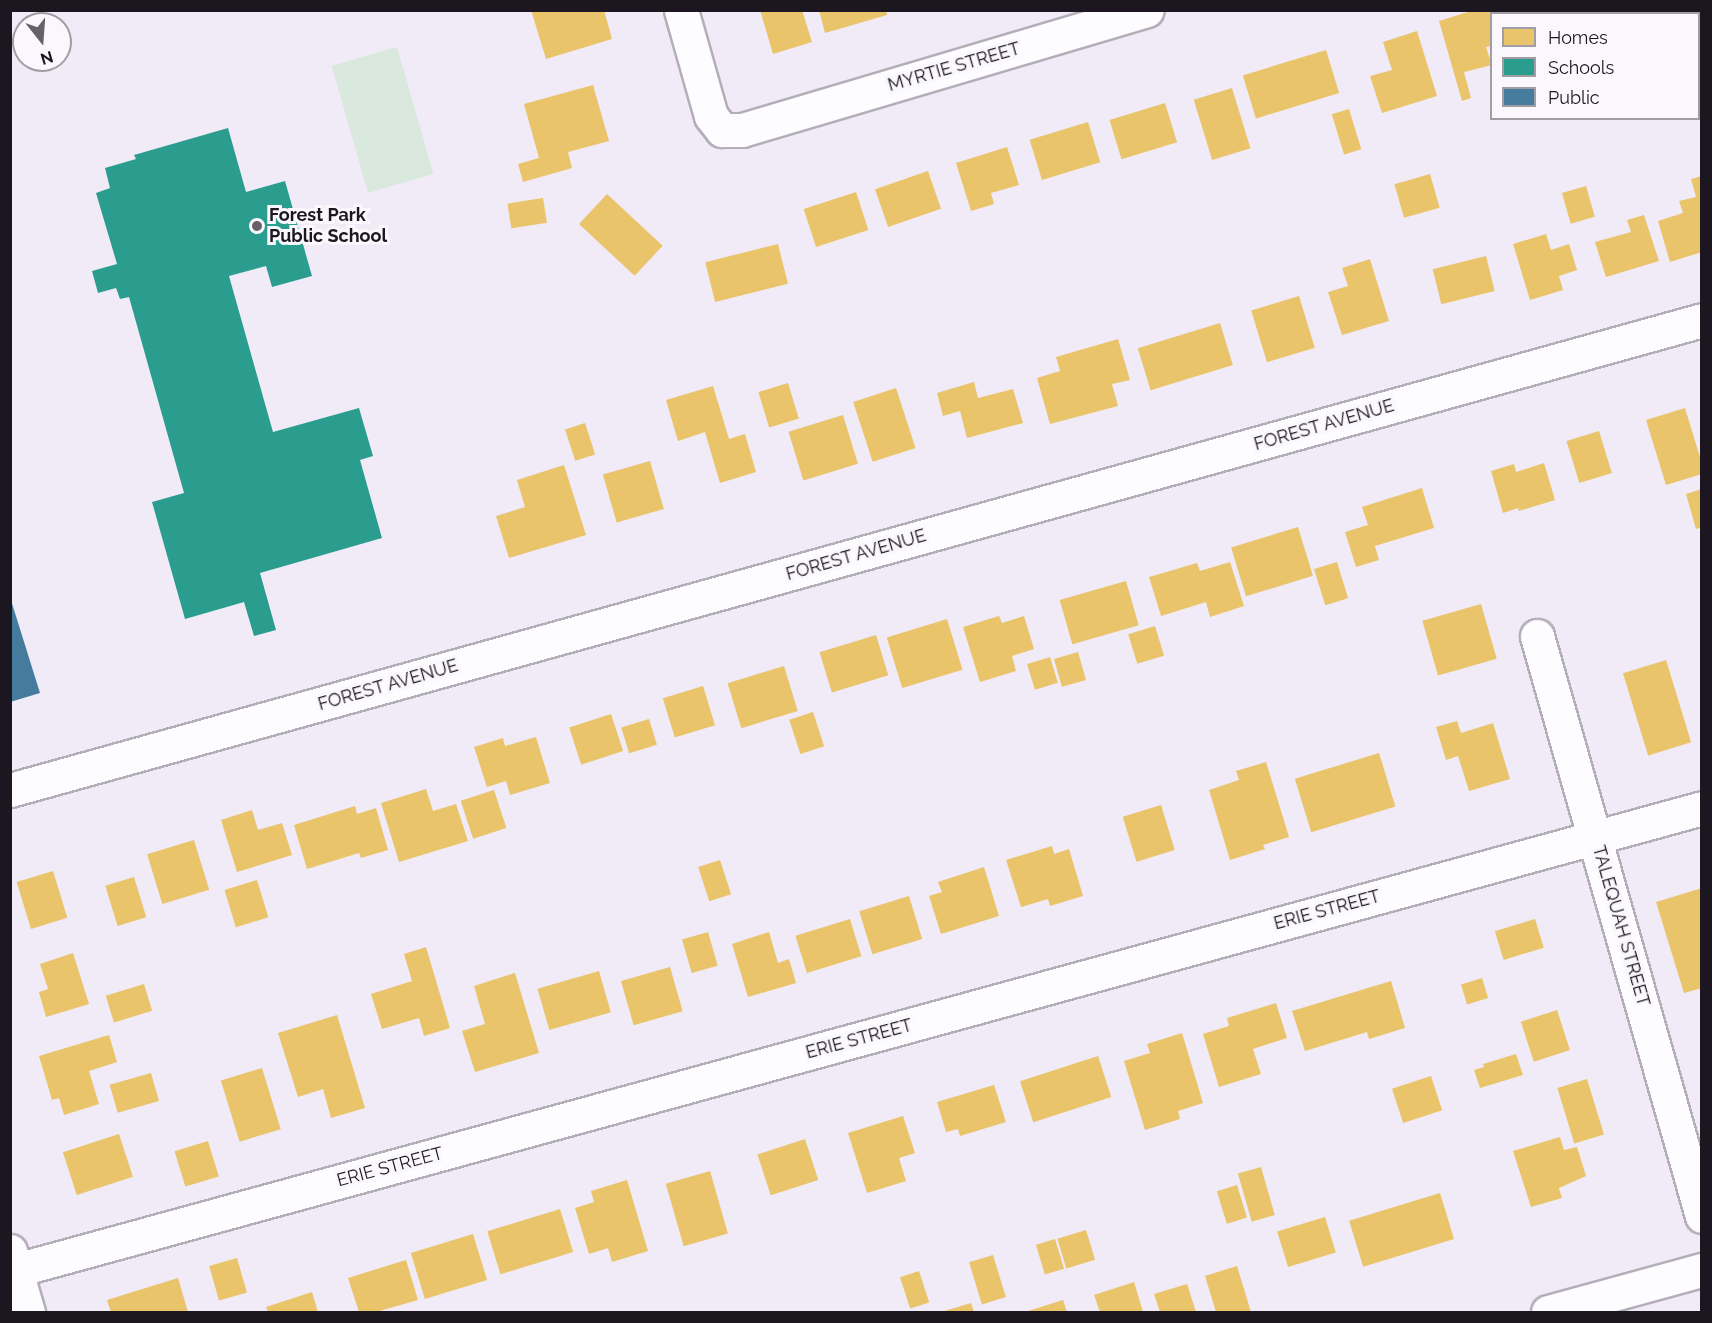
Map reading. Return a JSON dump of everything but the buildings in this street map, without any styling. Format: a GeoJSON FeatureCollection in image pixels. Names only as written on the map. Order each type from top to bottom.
{"type":"FeatureCollection","features":[{"type":"Feature","properties":{"kind":"street","name":"MYRTIE STREET"},"geometry":{"type":"LineString","coordinates":[[681,10],[711,116],[722,130],[742,130],[1147,10]]}},
{"type":"Feature","properties":{"kind":"street","name":"FOREST AVENUE"},"geometry":{"type":"LineString","coordinates":[[10,790],[1701,320]]}},
{"type":"Feature","properties":{"kind":"street","name":"TALEQUAH STREET"},"geometry":{"type":"LineString","coordinates":[[1537,636],[1596,836],[1701,1216]]}},
{"type":"Feature","properties":{"kind":"street","name":"ERIE STREET"},"geometry":{"type":"LineString","coordinates":[[13,1260],[1701,808]]}},
{"type":"Feature","properties":{"kind":"street"},"geometry":{"type":"LineString","coordinates":[[13,1260],[28,1312]]}},
{"type":"Feature","properties":{"kind":"street"},"geometry":{"type":"LineString","coordinates":[[1548,1312],[1701,1270]]}},
{"type":"Feature","properties":{"kind":"green space"},"geometry":{"type":"Polygon","coordinates":[[[397,47],[433,174],[368,193],[332,66],[397,47]]]}},
{"type":"Feature","properties":{"kind":"place","name":"Forest Park Public School"},"geometry":{"type":"Point","coordinates":[257,226]}}]}
